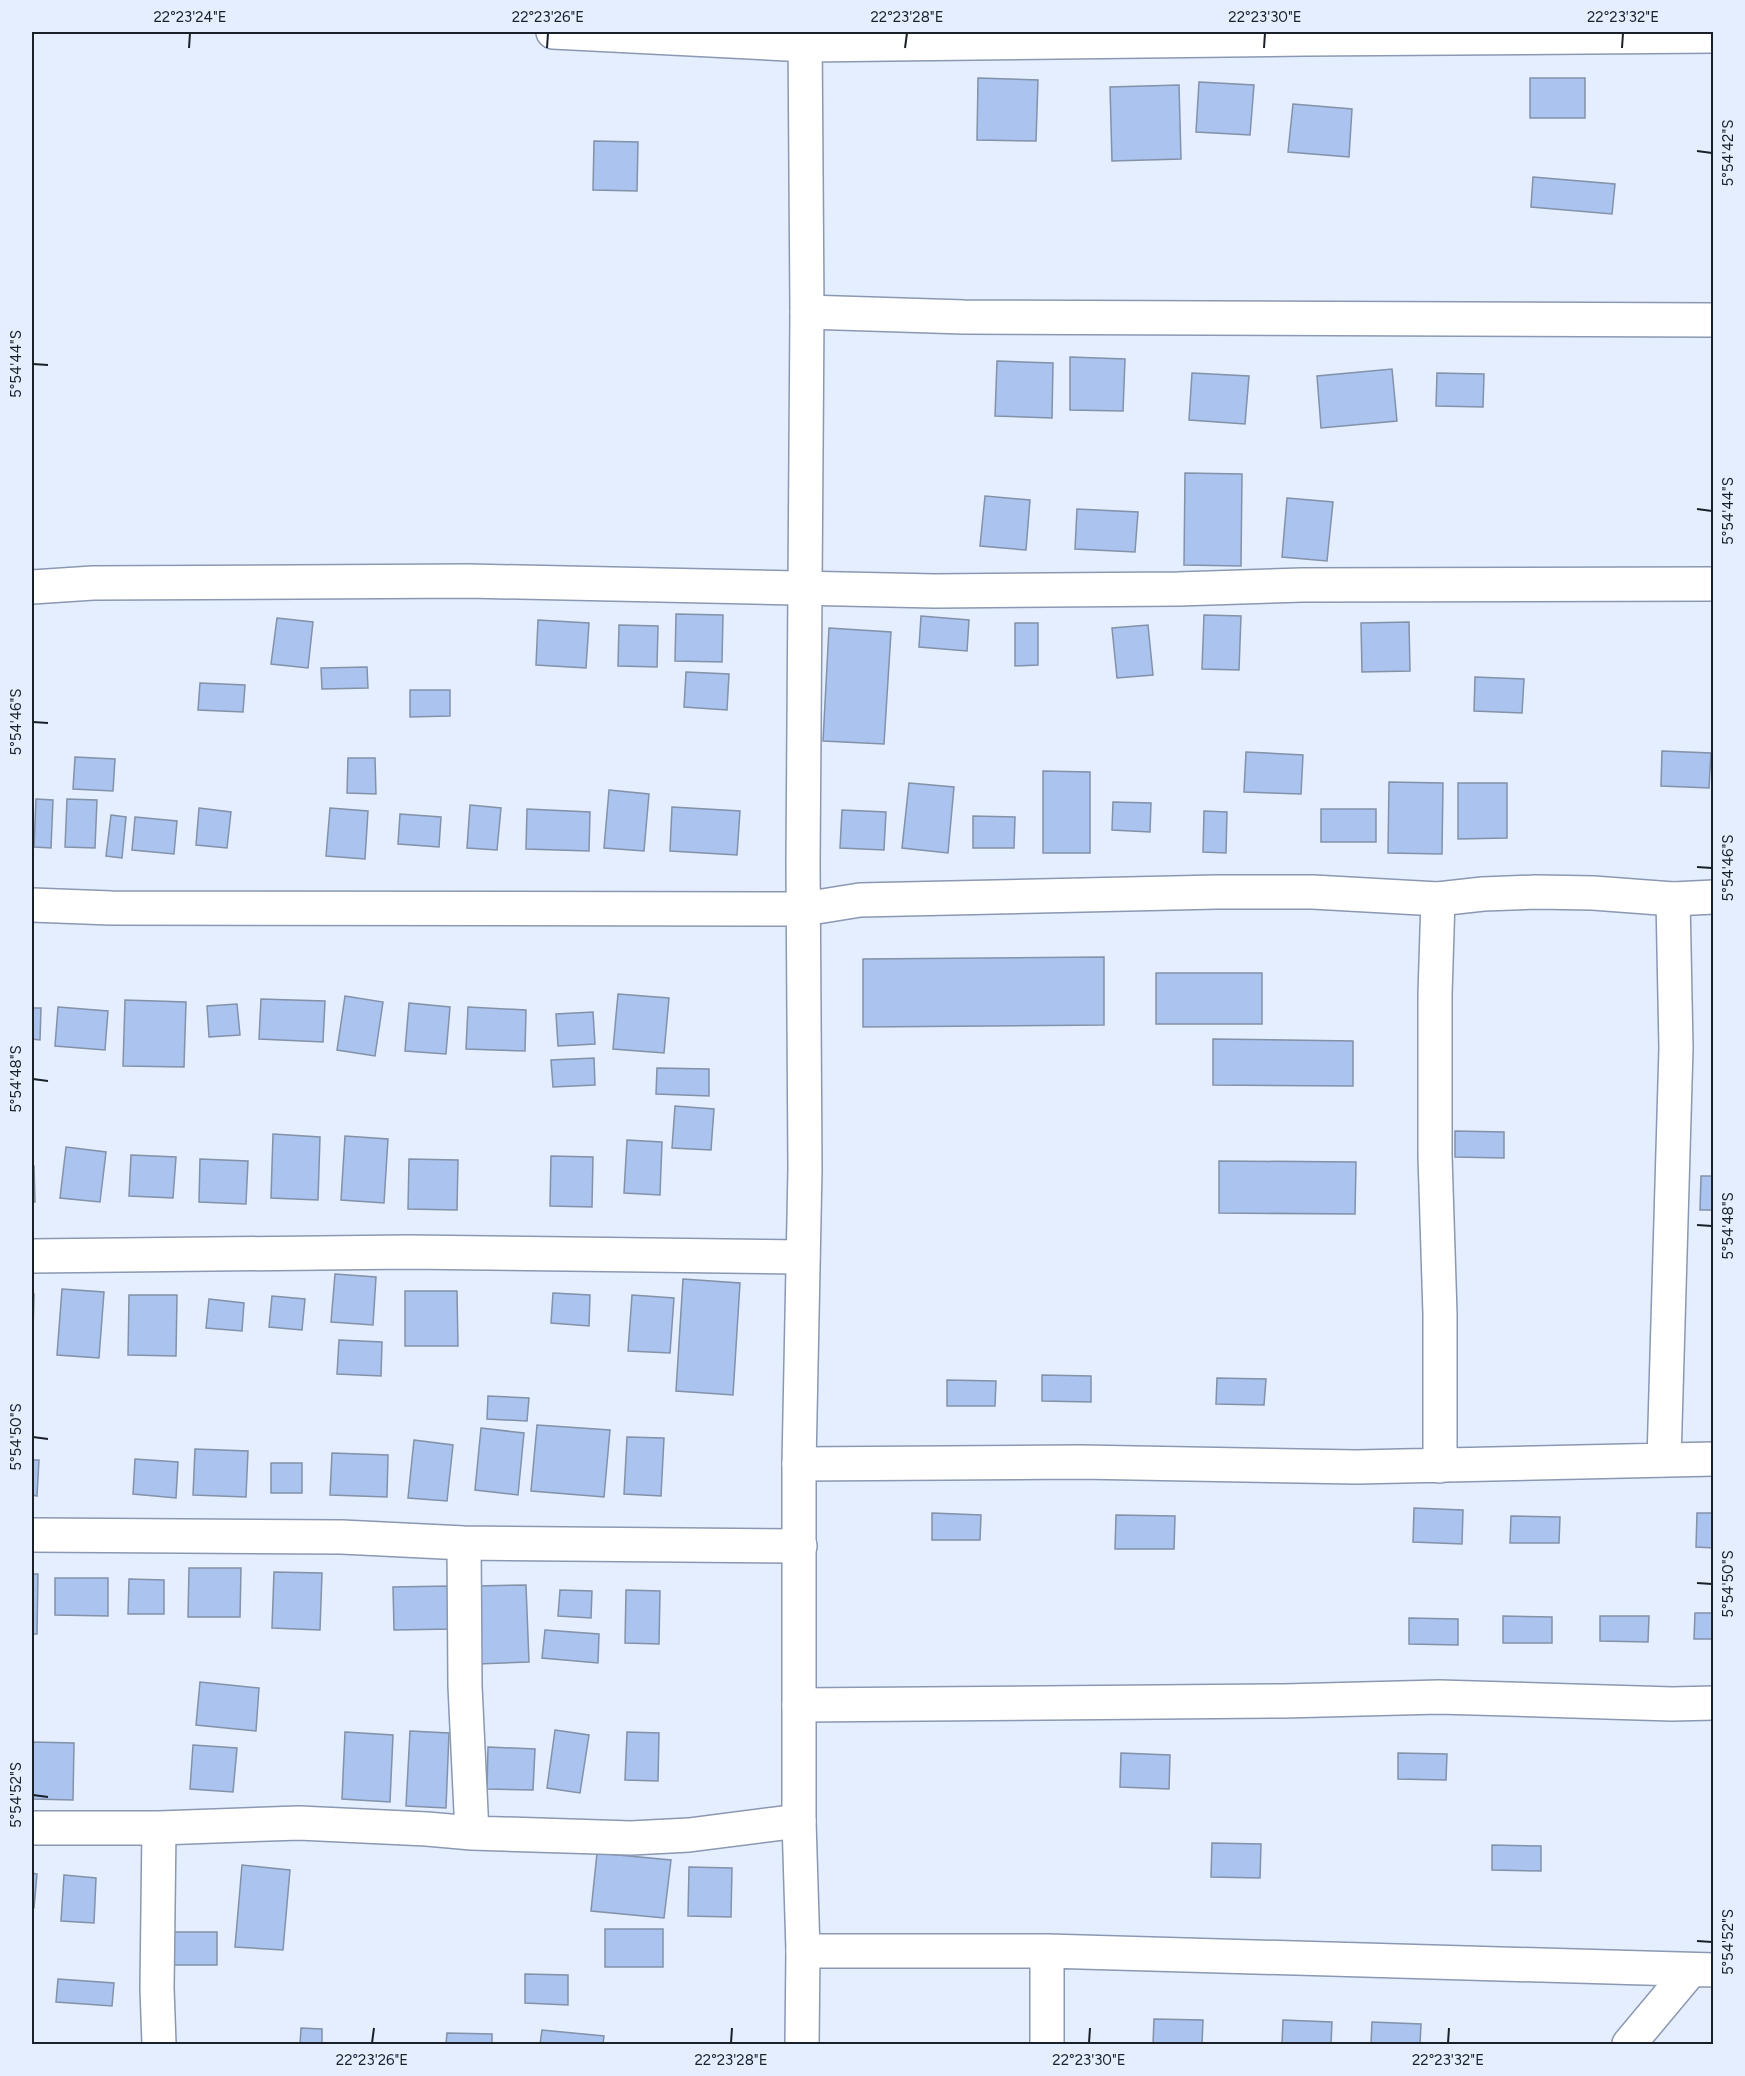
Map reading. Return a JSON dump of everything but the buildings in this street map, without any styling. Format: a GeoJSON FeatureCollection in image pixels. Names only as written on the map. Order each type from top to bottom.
{"type":"FeatureCollection","features":[{"type":"Feature","properties":{"kind":"street"},"geometry":{"type":"LineString","coordinates":[[553,32],[805,38],[1713,36]]}},
{"type":"Feature","properties":{"kind":"street"},"geometry":{"type":"LineString","coordinates":[[801,2044],[803,1950],[799,1821],[799,1464],[805,1169],[804,590],[807,312],[805,38]]}},
{"type":"Feature","properties":{"kind":"street"},"geometry":{"type":"LineString","coordinates":[[807,312],[964,317],[1713,320]]}},
{"type":"Feature","properties":{"kind":"street"},"geometry":{"type":"LineString","coordinates":[[32,587],[104,583],[468,581],[617,583],[804,590],[1059,591],[1302,585],[1713,584]]}},
{"type":"Feature","properties":{"kind":"street"},"geometry":{"type":"LineString","coordinates":[[32,905],[135,908],[804,909],[860,900],[1206,892],[1313,892],[1438,899],[1536,892],[1593,893],[1673,899],[1713,897]]}},
{"type":"Feature","properties":{"kind":"street"},"geometry":{"type":"LineString","coordinates":[[1438,899],[1435,1156],[1440,1314],[1440,1466]]}},
{"type":"Feature","properties":{"kind":"street"},"geometry":{"type":"LineString","coordinates":[[1664,1460],[1676,1048],[1673,899]]}},
{"type":"Feature","properties":{"kind":"street"},"geometry":{"type":"LineString","coordinates":[[32,1256],[408,1252],[803,1257]]}},
{"type":"Feature","properties":{"kind":"street"},"geometry":{"type":"LineString","coordinates":[[799,1464],[1080,1462],[1440,1466],[1713,1459]]}},
{"type":"Feature","properties":{"kind":"street"},"geometry":{"type":"LineString","coordinates":[[32,1535],[342,1537],[464,1543],[800,1546]]}},
{"type":"Feature","properties":{"kind":"street"},"geometry":{"type":"LineString","coordinates":[[464,1543],[465,1686],[472,1833]]}},
{"type":"Feature","properties":{"kind":"street"},"geometry":{"type":"LineString","coordinates":[[799,1705],[1260,1702],[1439,1697],[1672,1704],[1713,1703]]}},
{"type":"Feature","properties":{"kind":"street"},"geometry":{"type":"LineString","coordinates":[[32,1828],[159,1828],[299,1823],[472,1833],[642,1837],[689,1835],[799,1821]]}},
{"type":"Feature","properties":{"kind":"street"},"geometry":{"type":"LineString","coordinates":[[159,1828],[157,1988],[159,2044]]}},
{"type":"Feature","properties":{"kind":"street"},"geometry":{"type":"LineString","coordinates":[[803,1950],[1047,1951],[1702,1971]]}},
{"type":"Feature","properties":{"kind":"street"},"geometry":{"type":"LineString","coordinates":[[1047,1951],[1047,2044]]}},
{"type":"Feature","properties":{"kind":"street"},"geometry":{"type":"LineString","coordinates":[[1629,2044],[1702,1971]]}}]}
